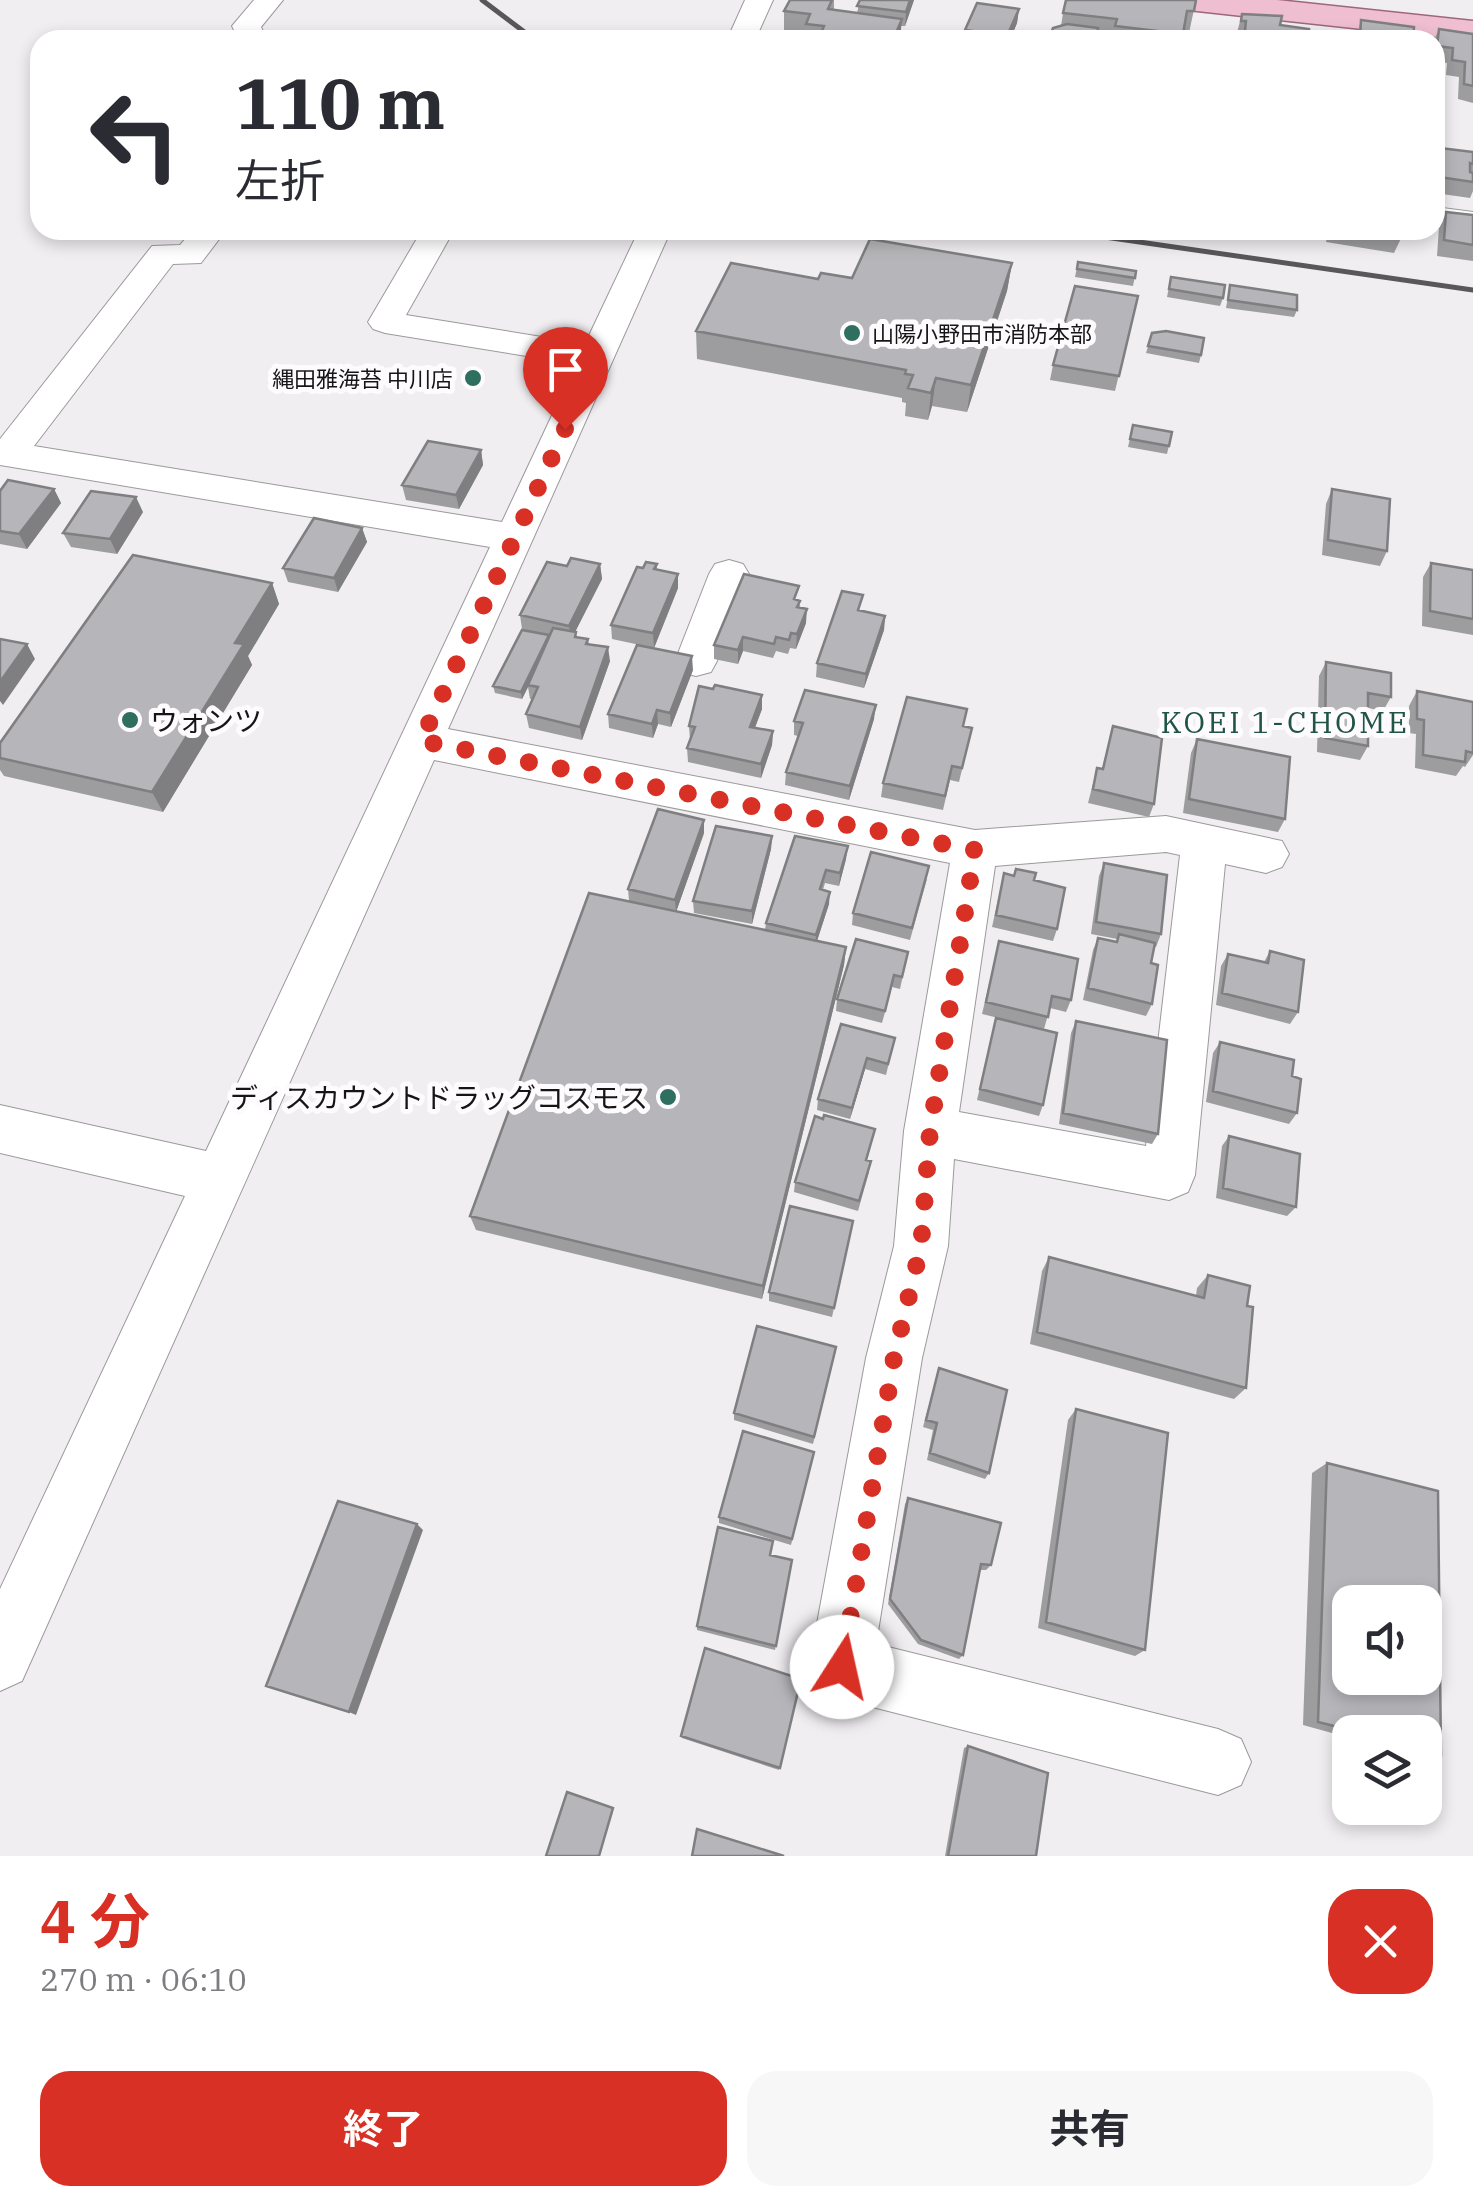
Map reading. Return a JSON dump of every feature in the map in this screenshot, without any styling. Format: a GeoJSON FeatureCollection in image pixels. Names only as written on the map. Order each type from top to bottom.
{"type":"FeatureCollection","features":[{"type":"Feature","properties":{"kind":"main road"},"geometry":{"type":"LineString","coordinates":[[1188,0],[1473,31]]}},
{"type":"Feature","properties":{"kind":"street"},"geometry":{"type":"LineString","coordinates":[[248,30],[246,26],[269,0]]}},
{"type":"Feature","properties":{"kind":"street"},"geometry":{"type":"LineString","coordinates":[[746,30],[759,0]]}},
{"type":"Feature","properties":{"kind":"street"},"geometry":{"type":"LineString","coordinates":[[1445,218],[1473,222]]}},
{"type":"Feature","properties":{"kind":"street"},"geometry":{"type":"LineString","coordinates":[[202,240],[189,256],[164,253],[4,453],[517,538]]}},
{"type":"Feature","properties":{"kind":"street"},"geometry":{"type":"LineString","coordinates":[[432,240],[385,322],[597,357]]}},
{"type":"Feature","properties":{"kind":"street"},"geometry":{"type":"LineString","coordinates":[[0,1659],[517,538],[650,240]]}},
{"type":"Feature","properties":{"kind":"street"},"geometry":{"type":"LineString","coordinates":[[696,661],[729,574]]}},
{"type":"Feature","properties":{"kind":"street"},"geometry":{"type":"LineString","coordinates":[[421,741],[975,850],[1166,834],[1266,854]]}},
{"type":"Feature","properties":{"kind":"street"},"geometry":{"type":"LineString","coordinates":[[930,1131],[1169,1175],[1204,841]]}},
{"type":"Feature","properties":{"kind":"street"},"geometry":{"type":"LineString","coordinates":[[975,850],[930,1131],[921,1246],[894,1358],[842,1667],[1218,1762]]}},
{"type":"Feature","properties":{"kind":"street"},"geometry":{"type":"LineString","coordinates":[[0,1128],[219,1179]]}},
{"type":"Feature","properties":{"kind":"building"},"geometry":{"type":"Polygon","coordinates":[[[790,0],[832,0],[828,9],[902,19],[897,30],[822,30],[824,26],[806,24],[810,14],[784,11],[790,0]]]}},
{"type":"Feature","properties":{"kind":"building"},"geometry":{"type":"Polygon","coordinates":[[[860,0],[910,0],[906,12],[857,6],[860,0]]]}},
{"type":"Feature","properties":{"kind":"building"},"geometry":{"type":"Polygon","coordinates":[[[1066,0],[1196,0],[1194,11],[1187,11],[1184,30],[1115,26],[1117,19],[1063,13],[1066,0]]]}},
{"type":"Feature","properties":{"kind":"building"},"geometry":{"type":"Polygon","coordinates":[[[977,3],[1019,9],[1010,30],[965,30],[977,3]]]}},
{"type":"Feature","properties":{"kind":"building"},"geometry":{"type":"Polygon","coordinates":[[[1242,14],[1282,16],[1280,25],[1309,30],[1245,30],[1246,21],[1241,21],[1242,14]]]}},
{"type":"Feature","properties":{"kind":"building"},"geometry":{"type":"Polygon","coordinates":[[[1361,20],[1414,27],[1414,30],[1360,30],[1361,20]]]}},
{"type":"Feature","properties":{"kind":"building"},"geometry":{"type":"Polygon","coordinates":[[[1067,24],[1098,28],[1052,30],[1067,24]]]}},
{"type":"Feature","properties":{"kind":"building"},"geometry":{"type":"Polygon","coordinates":[[[1439,29],[1473,34],[1473,86],[1464,84],[1465,62],[1452,60],[1453,48],[1445,47],[1445,30],[1439,29]]]}},
{"type":"Feature","properties":{"kind":"building"},"geometry":{"type":"Polygon","coordinates":[[[1445,149],[1473,152],[1473,182],[1445,178],[1445,149]]]}},
{"type":"Feature","properties":{"kind":"building"},"geometry":{"type":"Polygon","coordinates":[[[1446,212],[1473,215],[1473,245],[1444,240],[1446,212]]]}},
{"type":"Feature","properties":{"kind":"building","name":"山陽小野田市消防本部"},"geometry":{"type":"Polygon","coordinates":[[[870,240],[1012,263],[971,385],[936,378],[931,393],[908,388],[913,375],[905,374],[906,370],[696,331],[731,263],[818,279],[821,273],[852,278],[870,240]]]}},
{"type":"Feature","properties":{"kind":"building"},"geometry":{"type":"Polygon","coordinates":[[[1078,262],[1136,271],[1135,278],[1077,269],[1078,262]]]}},
{"type":"Feature","properties":{"kind":"building"},"geometry":{"type":"Polygon","coordinates":[[[1171,277],[1225,285],[1223,298],[1169,289],[1171,277]]]}},
{"type":"Feature","properties":{"kind":"building"},"geometry":{"type":"Polygon","coordinates":[[[1230,285],[1297,295],[1297,310],[1228,300],[1230,285]]]}},
{"type":"Feature","properties":{"kind":"building"},"geometry":{"type":"Polygon","coordinates":[[[1075,286],[1138,296],[1119,376],[1053,365],[1075,286]]]}},
{"type":"Feature","properties":{"kind":"building"},"geometry":{"type":"Polygon","coordinates":[[[1166,331],[1204,338],[1201,355],[1148,346],[1152,333],[1166,331]]]}},
{"type":"Feature","properties":{"kind":"building"},"geometry":{"type":"Polygon","coordinates":[[[1133,425],[1172,432],[1169,446],[1130,439],[1133,425]]]}},
{"type":"Feature","properties":{"kind":"building"},"geometry":{"type":"Polygon","coordinates":[[[428,441],[481,450],[456,495],[402,485],[428,441]]]}},
{"type":"Feature","properties":{"kind":"building"},"geometry":{"type":"Polygon","coordinates":[[[8,480],[54,489],[19,534],[0,531],[0,491],[8,480]]]}},
{"type":"Feature","properties":{"kind":"building"},"geometry":{"type":"Polygon","coordinates":[[[1332,489],[1390,499],[1387,551],[1328,540],[1332,489]]]}},
{"type":"Feature","properties":{"kind":"building"},"geometry":{"type":"Polygon","coordinates":[[[91,491],[136,497],[110,539],[63,533],[91,491]]]}},
{"type":"Feature","properties":{"kind":"building"},"geometry":{"type":"Polygon","coordinates":[[[314,518],[362,528],[334,578],[283,568],[314,518]]]}},
{"type":"Feature","properties":{"kind":"building","name":"ウォンツ"},"geometry":{"type":"Polygon","coordinates":[[[133,555],[272,583],[235,643],[244,644],[152,792],[0,758],[0,743],[133,555]]]}},
{"type":"Feature","properties":{"kind":"building"},"geometry":{"type":"Polygon","coordinates":[[[571,558],[600,564],[569,626],[520,615],[547,562],[567,566],[571,558]]]}},
{"type":"Feature","properties":{"kind":"building"},"geometry":{"type":"Polygon","coordinates":[[[646,562],[657,564],[654,569],[678,574],[653,633],[611,625],[637,567],[643,568],[646,562]]]}},
{"type":"Feature","properties":{"kind":"building"},"geometry":{"type":"Polygon","coordinates":[[[1431,563],[1473,570],[1473,619],[1430,611],[1431,563]]]}},
{"type":"Feature","properties":{"kind":"building"},"geometry":{"type":"Polygon","coordinates":[[[744,574],[799,586],[794,599],[800,601],[797,607],[807,609],[797,634],[791,633],[789,640],[776,637],[774,644],[743,637],[738,650],[714,645],[744,574]]]}},
{"type":"Feature","properties":{"kind":"building"},"geometry":{"type":"Polygon","coordinates":[[[842,591],[863,595],[858,610],[885,616],[866,674],[817,663],[842,591]]]}},
{"type":"Feature","properties":{"kind":"building"},"geometry":{"type":"Polygon","coordinates":[[[553,628],[576,632],[575,637],[588,639],[586,644],[608,647],[580,727],[526,714],[538,687],[528,685],[553,628]]]}},
{"type":"Feature","properties":{"kind":"building"},"geometry":{"type":"Polygon","coordinates":[[[522,630],[549,635],[521,692],[493,686],[522,630]]]}},
{"type":"Feature","properties":{"kind":"building"},"geometry":{"type":"Polygon","coordinates":[[[0,639],[27,644],[0,682],[0,639]]]}},
{"type":"Feature","properties":{"kind":"building"},"geometry":{"type":"Polygon","coordinates":[[[637,645],[692,656],[670,713],[657,710],[652,724],[608,714],[637,645]]]}},
{"type":"Feature","properties":{"kind":"building"},"geometry":{"type":"Polygon","coordinates":[[[1326,662],[1391,673],[1391,697],[1368,693],[1368,746],[1325,738],[1326,662]]]}},
{"type":"Feature","properties":{"kind":"building"},"geometry":{"type":"Polygon","coordinates":[[[715,685],[762,695],[750,727],[773,731],[761,764],[687,748],[695,727],[689,726],[699,686],[713,689],[715,685]]]}},
{"type":"Feature","properties":{"kind":"building"},"geometry":{"type":"Polygon","coordinates":[[[805,690],[876,705],[850,786],[786,772],[803,723],[794,721],[805,690]]]}},
{"type":"Feature","properties":{"kind":"building"},"geometry":{"type":"Polygon","coordinates":[[[1417,691],[1473,702],[1473,753],[1466,751],[1465,762],[1423,755],[1424,720],[1417,719],[1417,691]]]}},
{"type":"Feature","properties":{"kind":"building"},"geometry":{"type":"Polygon","coordinates":[[[907,697],[967,709],[963,726],[972,728],[962,768],[952,766],[945,796],[883,783],[907,697]]]}},
{"type":"Feature","properties":{"kind":"building"},"geometry":{"type":"Polygon","coordinates":[[[1113,726],[1162,738],[1154,804],[1093,789],[1097,768],[1103,769],[1113,726]]]}},
{"type":"Feature","properties":{"kind":"building"},"geometry":{"type":"Polygon","coordinates":[[[1197,739],[1290,757],[1285,819],[1189,799],[1197,739]]]}},
{"type":"Feature","properties":{"kind":"building"},"geometry":{"type":"Polygon","coordinates":[[[658,809],[704,820],[675,900],[628,889],[658,809]]]}},
{"type":"Feature","properties":{"kind":"building"},"geometry":{"type":"Polygon","coordinates":[[[716,826],[772,836],[752,911],[693,901],[716,826]]]}},
{"type":"Feature","properties":{"kind":"building"},"geometry":{"type":"Polygon","coordinates":[[[795,836],[848,846],[840,873],[826,870],[820,889],[830,892],[816,935],[766,923],[795,836]]]}},
{"type":"Feature","properties":{"kind":"building"},"geometry":{"type":"Polygon","coordinates":[[[871,852],[929,866],[912,928],[853,913],[871,852]]]}},
{"type":"Feature","properties":{"kind":"building"},"geometry":{"type":"Polygon","coordinates":[[[1104,863],[1167,875],[1161,934],[1096,922],[1104,863]]]}},
{"type":"Feature","properties":{"kind":"building"},"geometry":{"type":"Polygon","coordinates":[[[1016,869],[1036,873],[1034,880],[1065,888],[1057,929],[996,915],[1004,873],[1014,876],[1016,869]]]}},
{"type":"Feature","properties":{"kind":"building","name":"ディスカウントドラッグコスモス"},"geometry":{"type":"Polygon","coordinates":[[[589,893],[846,947],[763,1286],[470,1216],[589,893]]]}},
{"type":"Feature","properties":{"kind":"building"},"geometry":{"type":"Polygon","coordinates":[[[1119,934],[1155,943],[1151,963],[1158,965],[1152,1004],[1088,988],[1098,938],[1117,942],[1119,934]]]}},
{"type":"Feature","properties":{"kind":"building"},"geometry":{"type":"Polygon","coordinates":[[[856,939],[908,952],[902,977],[894,975],[885,1011],[837,999],[856,939]]]}},
{"type":"Feature","properties":{"kind":"building"},"geometry":{"type":"Polygon","coordinates":[[[999,941],[1078,959],[1071,1000],[1052,996],[1048,1017],[986,1002],[999,941]]]}},
{"type":"Feature","properties":{"kind":"building"},"geometry":{"type":"Polygon","coordinates":[[[1270,951],[1304,960],[1298,1012],[1222,993],[1228,954],[1268,963],[1270,951]]]}},
{"type":"Feature","properties":{"kind":"building"},"geometry":{"type":"Polygon","coordinates":[[[996,1018],[1057,1033],[1043,1105],[980,1089],[996,1018]]]}},
{"type":"Feature","properties":{"kind":"building"},"geometry":{"type":"Polygon","coordinates":[[[1076,1021],[1167,1040],[1158,1134],[1063,1113],[1076,1021]]]}},
{"type":"Feature","properties":{"kind":"building"},"geometry":{"type":"Polygon","coordinates":[[[841,1024],[895,1038],[888,1064],[867,1058],[852,1108],[818,1099],[841,1024]]]}},
{"type":"Feature","properties":{"kind":"building"},"geometry":{"type":"Polygon","coordinates":[[[1220,1042],[1294,1060],[1292,1076],[1301,1079],[1297,1113],[1213,1091],[1220,1042]]]}},
{"type":"Feature","properties":{"kind":"building"},"geometry":{"type":"Polygon","coordinates":[[[824,1115],[875,1129],[866,1160],[871,1161],[859,1201],[795,1182],[815,1116],[823,1119],[824,1115]]]}},
{"type":"Feature","properties":{"kind":"building"},"geometry":{"type":"Polygon","coordinates":[[[1229,1136],[1300,1154],[1296,1207],[1223,1188],[1229,1136]]]}},
{"type":"Feature","properties":{"kind":"building"},"geometry":{"type":"Polygon","coordinates":[[[790,1206],[853,1221],[834,1308],[769,1292],[790,1206]]]}},
{"type":"Feature","properties":{"kind":"building"},"geometry":{"type":"Polygon","coordinates":[[[1049,1257],[1204,1298],[1208,1275],[1250,1286],[1247,1306],[1253,1307],[1246,1388],[1037,1332],[1049,1257]]]}},
{"type":"Feature","properties":{"kind":"building"},"geometry":{"type":"Polygon","coordinates":[[[757,1326],[836,1347],[814,1437],[734,1413],[757,1326]]]}},
{"type":"Feature","properties":{"kind":"building"},"geometry":{"type":"Polygon","coordinates":[[[939,1368],[1007,1390],[989,1473],[930,1453],[937,1423],[926,1420],[939,1368]]]}},
{"type":"Feature","properties":{"kind":"building"},"geometry":{"type":"Polygon","coordinates":[[[1076,1409],[1168,1433],[1145,1650],[1046,1622],[1076,1409]]]}},
{"type":"Feature","properties":{"kind":"building"},"geometry":{"type":"Polygon","coordinates":[[[743,1431],[814,1452],[792,1539],[719,1517],[743,1431]]]}},
{"type":"Feature","properties":{"kind":"building"},"geometry":{"type":"Polygon","coordinates":[[[1327,1463],[1438,1491],[1439,1585],[1332,1585],[1332,1695],[1440,1695],[1441,1715],[1332,1715],[1332,1726],[1318,1722],[1327,1463]]]}},
{"type":"Feature","properties":{"kind":"building"},"geometry":{"type":"Polygon","coordinates":[[[908,1498],[1001,1523],[991,1565],[981,1564],[963,1655],[921,1640],[890,1599],[908,1498]]]}},
{"type":"Feature","properties":{"kind":"building"},"geometry":{"type":"Polygon","coordinates":[[[338,1501],[417,1524],[349,1712],[266,1686],[338,1501]]]}},
{"type":"Feature","properties":{"kind":"building"},"geometry":{"type":"Polygon","coordinates":[[[718,1527],[773,1541],[770,1555],[792,1560],[776,1646],[697,1626],[718,1527]]]}},
{"type":"Feature","properties":{"kind":"building"},"geometry":{"type":"Polygon","coordinates":[[[705,1648],[801,1679],[780,1768],[681,1736],[705,1648]]]}},
{"type":"Feature","properties":{"kind":"building"},"geometry":{"type":"Polygon","coordinates":[[[968,1746],[1048,1773],[1036,1856],[948,1856],[968,1746]]]}},
{"type":"Feature","properties":{"kind":"building"},"geometry":{"type":"Polygon","coordinates":[[[567,1792],[613,1808],[599,1856],[546,1856],[567,1792]]]}},
{"type":"Feature","properties":{"kind":"building"},"geometry":{"type":"Polygon","coordinates":[[[697,1829],[784,1856],[692,1856],[697,1829]]]}},
{"type":"Feature","properties":{"kind":"railway"},"geometry":{"type":"LineString","coordinates":[[482,0],[522,30]]}},
{"type":"Feature","properties":{"kind":"railway"},"geometry":{"type":"LineString","coordinates":[[1126,240],[1473,290]]}},
{"type":"Feature","properties":{"kind":"place","name":"山陽小野田市消防本部"},"geometry":{"type":"Point","coordinates":[852,333]}},
{"type":"Feature","properties":{"kind":"place","name":"縄田雅海苔 中川店"},"geometry":{"type":"Point","coordinates":[473,378]}},
{"type":"Feature","properties":{"kind":"place","name":"ウォンツ"},"geometry":{"type":"Point","coordinates":[130,720]}},
{"type":"Feature","properties":{"kind":"place","name":"ディスカウントドラッグコスモス"},"geometry":{"type":"Point","coordinates":[668,1097]}},
{"type":"Feature","properties":{"kind":"district","name":"KOEI 1-CHOME"},"geometry":{"type":"Point","coordinates":[1285,721]}},
{"type":"Feature","properties":{"kind":"route"},"geometry":{"type":"LineString","coordinates":[[565,429],[421,741],[975,850],[930,1131],[921,1246],[894,1358],[842,1667]]}}]}
